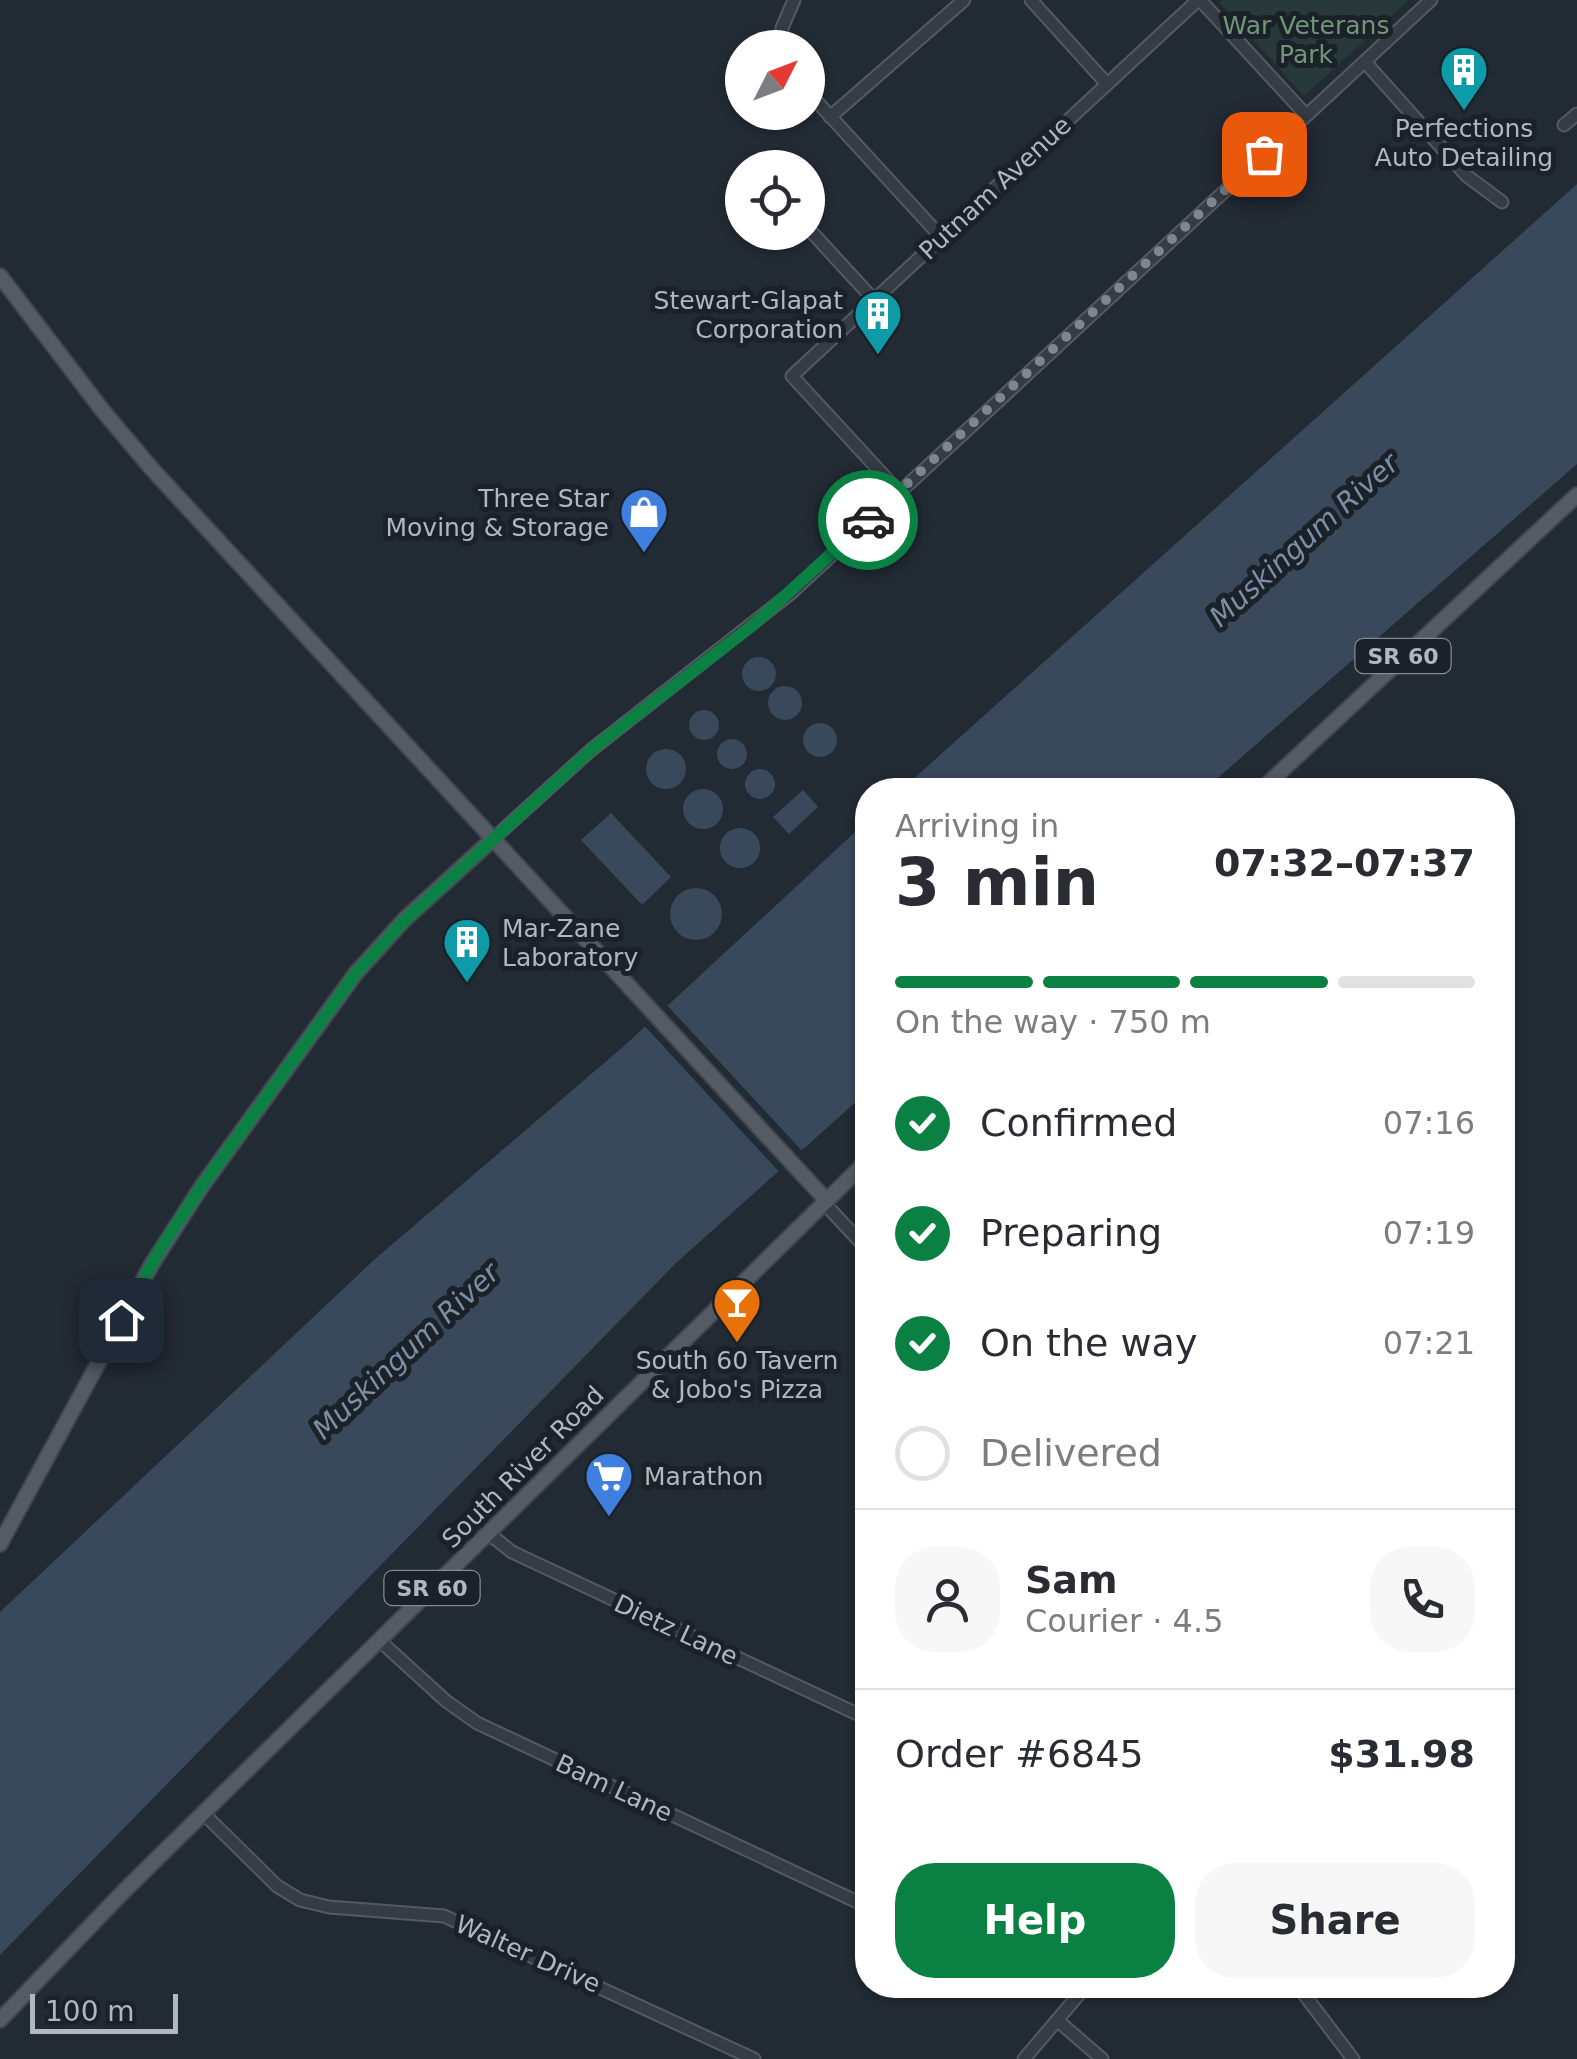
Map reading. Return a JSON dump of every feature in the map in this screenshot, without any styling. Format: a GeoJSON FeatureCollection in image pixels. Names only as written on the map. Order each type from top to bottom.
{"type":"FeatureCollection","features":[{"type":"Feature","properties":{"kind":"main road"},"geometry":{"type":"LineString","coordinates":[[0,276],[152,469],[825,1202]]}},
{"type":"Feature","properties":{"kind":"main road","name":"SR 60"},"geometry":{"type":"LineString","coordinates":[[1274,778],[1577,495]]}},
{"type":"Feature","properties":{"kind":"main road"},"geometry":{"type":"LineString","coordinates":[[0,1544],[152,1264],[202,1186],[356,973],[405,920],[493,840]]}},
{"type":"Feature","properties":{"kind":"main road","name":"South River Road"},"geometry":{"type":"LineString","coordinates":[[0,2020],[72,1942],[855,1173]]}},
{"type":"Feature","properties":{"kind":"street"},"geometry":{"type":"LineString","coordinates":[[782,30],[794,0]]}},
{"type":"Feature","properties":{"kind":"street"},"geometry":{"type":"LineString","coordinates":[[830,118],[964,0]]}},
{"type":"Feature","properties":{"kind":"street"},"geometry":{"type":"LineString","coordinates":[[1031,0],[1107,84]]}},
{"type":"Feature","properties":{"kind":"street"},"geometry":{"type":"LineString","coordinates":[[1199,0],[1306,115]]}},
{"type":"Feature","properties":{"kind":"street","name":"Putnam Avenue"},"geometry":{"type":"LineString","coordinates":[[899,492],[792,376],[1199,0]]}},
{"type":"Feature","properties":{"kind":"street"},"geometry":{"type":"LineString","coordinates":[[493,840],[591,750],[791,593],[1431,0]]}},
{"type":"Feature","properties":{"kind":"street"},"geometry":{"type":"LineString","coordinates":[[1365,62],[1468,176],[1502,202]]}},
{"type":"Feature","properties":{"kind":"street"},"geometry":{"type":"LineString","coordinates":[[825,112],[942,238]]}},
{"type":"Feature","properties":{"kind":"street"},"geometry":{"type":"LineString","coordinates":[[1564,125],[1577,114]]}},
{"type":"Feature","properties":{"kind":"street"},"geometry":{"type":"LineString","coordinates":[[825,247],[874,300]]}},
{"type":"Feature","properties":{"kind":"street"},"geometry":{"type":"LineString","coordinates":[[825,1202],[855,1235]]}},
{"type":"Feature","properties":{"kind":"street","name":"Dietz Lane"},"geometry":{"type":"LineString","coordinates":[[488,1534],[528,1560],[855,1714]]}},
{"type":"Feature","properties":{"kind":"street","name":"Bam Lane"},"geometry":{"type":"LineString","coordinates":[[379,1640],[446,1701],[478,1724],[855,1900]]}},
{"type":"Feature","properties":{"kind":"street","name":"Walter Drive"},"geometry":{"type":"LineString","coordinates":[[202,1814],[277,1886],[300,1900],[329,1907],[444,1916],[754,2059]]}},
{"type":"Feature","properties":{"kind":"street"},"geometry":{"type":"LineString","coordinates":[[1024,2059],[1076,1998]]}},
{"type":"Feature","properties":{"kind":"street"},"geometry":{"type":"LineString","coordinates":[[1307,1998],[1354,2059]]}},
{"type":"Feature","properties":{"kind":"street"},"geometry":{"type":"LineString","coordinates":[[1058,2020],[1102,2059]]}},
{"type":"Feature","properties":{"kind":"green space","name":"War Veterans Park"},"geometry":{"type":"Polygon","coordinates":[[[1409,0],[1304,96],[1220,3],[1409,0]]]}},
{"type":"Feature","properties":{"kind":"water","name":"Muskingum River"},"geometry":{"type":"Polygon","coordinates":[[[1577,184],[1577,464],[1218,778],[914,778],[1577,184]]]}},
{"type":"Feature","properties":{"kind":"water"},"geometry":{"type":"Polygon","coordinates":[[[759,657],[771,662],[776,674],[771,686],[759,691],[747,686],[742,674],[747,662],[759,657]]]}},
{"type":"Feature","properties":{"kind":"water"},"geometry":{"type":"Polygon","coordinates":[[[785,686],[797,691],[802,703],[797,715],[785,720],[773,715],[768,703],[773,691],[785,686]]]}},
{"type":"Feature","properties":{"kind":"water"},"geometry":{"type":"Polygon","coordinates":[[[704,710],[715,714],[719,725],[715,736],[704,740],[693,736],[689,725],[693,714],[704,710]]]}},
{"type":"Feature","properties":{"kind":"water"},"geometry":{"type":"Polygon","coordinates":[[[820,723],[832,728],[837,740],[832,752],[820,757],[808,752],[803,740],[808,728],[820,723]]]}},
{"type":"Feature","properties":{"kind":"water"},"geometry":{"type":"Polygon","coordinates":[[[732,739],[743,743],[747,754],[743,765],[732,769],[721,765],[717,754],[721,743],[732,739]]]}},
{"type":"Feature","properties":{"kind":"water"},"geometry":{"type":"Polygon","coordinates":[[[666,749],[680,755],[686,769],[680,783],[666,789],[652,783],[646,769],[652,755],[666,749]]]}},
{"type":"Feature","properties":{"kind":"water"},"geometry":{"type":"Polygon","coordinates":[[[760,769],[771,773],[775,784],[771,795],[760,799],[749,795],[745,784],[749,773],[760,769]]]}},
{"type":"Feature","properties":{"kind":"water"},"geometry":{"type":"Polygon","coordinates":[[[703,789],[717,795],[723,809],[717,823],[703,829],[689,823],[683,809],[689,795],[703,789]]]}},
{"type":"Feature","properties":{"kind":"water"},"geometry":{"type":"Polygon","coordinates":[[[803,790],[818,807],[789,834],[773,817],[803,790]]]}},
{"type":"Feature","properties":{"kind":"water"},"geometry":{"type":"Polygon","coordinates":[[[611,813],[671,877],[642,905],[581,840],[611,813]]]}},
{"type":"Feature","properties":{"kind":"water"},"geometry":{"type":"Polygon","coordinates":[[[740,828],[754,834],[760,848],[754,862],[740,868],[726,862],[720,848],[726,834],[740,828]]]}},
{"type":"Feature","properties":{"kind":"water","name":"Muskingum River"},"geometry":{"type":"Polygon","coordinates":[[[855,832],[855,1103],[675,1264],[0,1955],[0,1612],[375,1259],[624,1046],[855,832]]]}},
{"type":"Feature","properties":{"kind":"water"},"geometry":{"type":"Polygon","coordinates":[[[696,888],[715,895],[722,914],[715,933],[696,940],[677,933],[670,914],[677,895],[696,888]]]}},
{"type":"Feature","properties":{"kind":"pier"},"geometry":{"type":"Polygon","coordinates":[[[664,1002],[805,1154],[782,1175],[642,1023],[664,1002]]]}},
{"type":"Feature","properties":{"kind":"way so far"},"geometry":{"type":"LineString","coordinates":[[868,520],[1264,154]]}},
{"type":"Feature","properties":{"kind":"place","name":"Perfections Auto Detailing"},"geometry":{"type":"Point","coordinates":[1464,112]}},
{"type":"Feature","properties":{"kind":"place","name":"Stewart-Glapat Corporation"},"geometry":{"type":"Point","coordinates":[878,356]}},
{"type":"Feature","properties":{"kind":"place","name":"Three Star Moving & Storage"},"geometry":{"type":"Point","coordinates":[644,554]}},
{"type":"Feature","properties":{"kind":"place","name":"Mar-Zane Laboratory"},"geometry":{"type":"Point","coordinates":[467,984]}},
{"type":"Feature","properties":{"kind":"place","name":"South 60 Tavern & Jobo's Pizza"},"geometry":{"type":"Point","coordinates":[737,1344]}},
{"type":"Feature","properties":{"kind":"place","name":"Marathon"},"geometry":{"type":"Point","coordinates":[609,1518]}},
{"type":"Feature","properties":{"kind":"route"},"geometry":{"type":"LineString","coordinates":[[121,1320],[161,1248],[202,1186],[356,973],[405,920],[591,750],[753,625],[868,520]]}}]}
